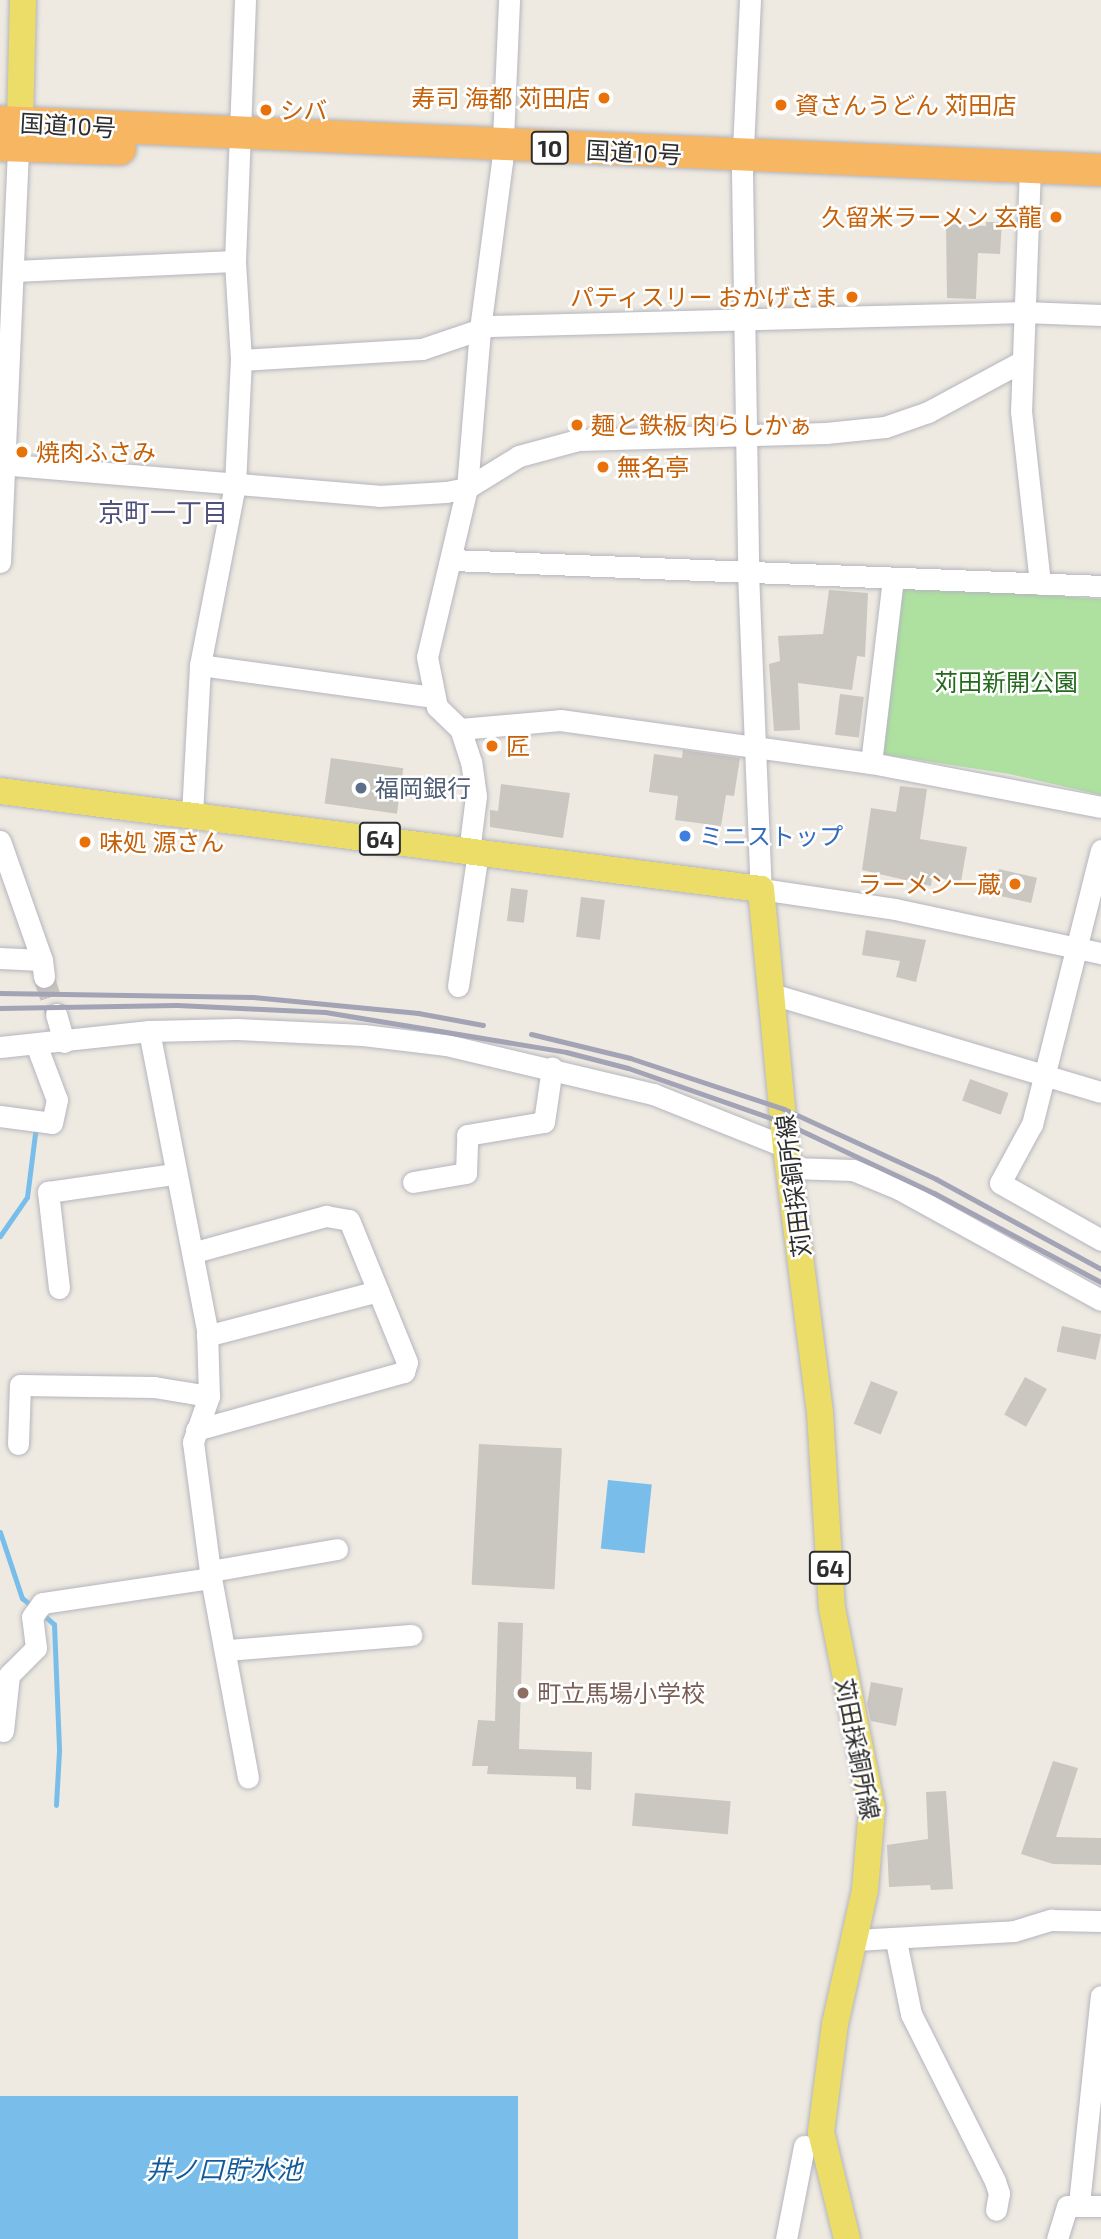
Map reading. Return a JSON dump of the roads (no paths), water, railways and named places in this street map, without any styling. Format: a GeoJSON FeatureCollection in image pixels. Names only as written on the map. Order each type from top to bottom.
{"type":"FeatureCollection","features":[{"type":"Feature","properties":{"kind":"highway","name":"国道10号"},"geometry":{"type":"LineString","coordinates":[[10,134],[1030,175],[1101,170]]}},
{"type":"Feature","properties":{"kind":"highway","name":"国道10号"},"geometry":{"type":"LineString","coordinates":[[1030,175],[1101,187]]}},
{"type":"Feature","properties":{"kind":"main road"},"geometry":{"type":"LineString","coordinates":[[10,134],[23,0]]}},
{"type":"Feature","properties":{"kind":"main road","name":"64"},"geometry":{"type":"LineString","coordinates":[[0,791],[761,889]]}},
{"type":"Feature","properties":{"kind":"main road","name":"苅田採銅所線"},"geometry":{"type":"LineString","coordinates":[[761,889],[788,1158],[820,1413],[832,1608],[872,1808],[874,1832],[855,1940],[835,2024],[821,2132],[847,2239]]}},
{"type":"Feature","properties":{"kind":"street"},"geometry":{"type":"LineString","coordinates":[[192,814],[200,665],[235,485],[241,359],[235,261],[245,0]]}},
{"type":"Feature","properties":{"kind":"street"},"geometry":{"type":"LineString","coordinates":[[458,986],[474,852],[474,779],[460,729],[443,716],[433,697],[428,643],[452,560],[467,488],[480,329],[501,154],[509,0]]}},
{"type":"Feature","properties":{"kind":"street"},"geometry":{"type":"LineString","coordinates":[[750,0],[742,164],[748,572],[761,889],[895,909],[1101,953]]}},
{"type":"Feature","properties":{"kind":"street"},"geometry":{"type":"LineString","coordinates":[[0,562],[6,297],[13,271],[10,134]]}},
{"type":"Feature","properties":{"kind":"street"},"geometry":{"type":"LineString","coordinates":[[1030,175],[1021,411],[1040,584]]}},
{"type":"Feature","properties":{"kind":"street"},"geometry":{"type":"LineString","coordinates":[[13,271],[235,261]]}},
{"type":"Feature","properties":{"kind":"street"},"geometry":{"type":"LineString","coordinates":[[241,359],[422,349],[480,329],[1024,312],[1101,314]]}},
{"type":"Feature","properties":{"kind":"street"},"geometry":{"type":"LineString","coordinates":[[2,465],[379,496],[467,488],[501,465],[558,444],[598,438],[748,436],[885,427],[928,412],[1021,362]]}},
{"type":"Feature","properties":{"kind":"street"},"geometry":{"type":"LineString","coordinates":[[452,560],[1101,586]]}},
{"type":"Feature","properties":{"kind":"street"},"geometry":{"type":"LineString","coordinates":[[871,763],[893,579]]}},
{"type":"Feature","properties":{"kind":"street"},"geometry":{"type":"LineString","coordinates":[[200,665],[433,697]]}},
{"type":"Feature","properties":{"kind":"street"},"geometry":{"type":"LineString","coordinates":[[460,729],[499,722],[560,720],[871,763],[1101,807]]}},
{"type":"Feature","properties":{"kind":"street"},"geometry":{"type":"LineString","coordinates":[[0,841],[43,969],[0,958]]}},
{"type":"Feature","properties":{"kind":"street"},"geometry":{"type":"LineString","coordinates":[[1101,850],[1032,1124],[1000,1183],[1101,1240]]}},
{"type":"Feature","properties":{"kind":"street"},"geometry":{"type":"LineString","coordinates":[[772,994],[1101,1092]]}},
{"type":"Feature","properties":{"kind":"street"},"geometry":{"type":"LineString","coordinates":[[56,1014],[64,1042]]}},
{"type":"Feature","properties":{"kind":"street"},"geometry":{"type":"LineString","coordinates":[[0,1046],[64,1042],[149,1031],[237,1029],[363,1035],[446,1045],[552,1068],[653,1094],[788,1158],[853,1170],[899,1189],[1101,1300]]}},
{"type":"Feature","properties":{"kind":"street"},"geometry":{"type":"LineString","coordinates":[[149,1031],[173,1174],[195,1252],[207,1336],[209,1396],[193,1442],[210,1575],[228,1650],[248,1778]]}},
{"type":"Feature","properties":{"kind":"street"},"geometry":{"type":"LineString","coordinates":[[0,1116],[52,1123],[57,1100],[36,1044]]}},
{"type":"Feature","properties":{"kind":"street"},"geometry":{"type":"LineString","coordinates":[[413,1182],[466,1173],[467,1135],[544,1122],[552,1068]]}},
{"type":"Feature","properties":{"kind":"street"},"geometry":{"type":"LineString","coordinates":[[60,1288],[48,1192],[173,1174]]}},
{"type":"Feature","properties":{"kind":"street"},"geometry":{"type":"LineString","coordinates":[[195,1252],[326,1216],[349,1220],[407,1362],[404,1372],[196,1430]]}},
{"type":"Feature","properties":{"kind":"street"},"geometry":{"type":"LineString","coordinates":[[207,1336],[378,1291]]}},
{"type":"Feature","properties":{"kind":"street"},"geometry":{"type":"LineString","coordinates":[[18,1444],[20,1385],[154,1387],[209,1396]]}},
{"type":"Feature","properties":{"kind":"street"},"geometry":{"type":"LineString","coordinates":[[3,1731],[9,1675],[36,1648],[32,1616],[42,1603],[210,1575],[337,1549]]}},
{"type":"Feature","properties":{"kind":"street"},"geometry":{"type":"LineString","coordinates":[[228,1650],[411,1635]]}},
{"type":"Feature","properties":{"kind":"street"},"geometry":{"type":"LineString","coordinates":[[855,1940],[895,1941],[1014,1931],[1051,1920],[1101,1921]]}},
{"type":"Feature","properties":{"kind":"street"},"geometry":{"type":"LineString","coordinates":[[895,1941],[911,2014],[995,2181],[996,2210]]}},
{"type":"Feature","properties":{"kind":"street"},"geometry":{"type":"LineString","coordinates":[[1079,2203],[1101,1996]]}},
{"type":"Feature","properties":{"kind":"street"},"geometry":{"type":"LineString","coordinates":[[786,2239],[804,2146]]}},
{"type":"Feature","properties":{"kind":"street"},"geometry":{"type":"LineString","coordinates":[[1057,2239],[1067,2206],[1079,2203],[1101,2206]]}},
{"type":"Feature","properties":{"kind":"water"},"geometry":{"type":"Polygon","coordinates":[[[608,1480],[652,1485],[645,1553],[601,1549],[608,1480]]]}},
{"type":"Feature","properties":{"kind":"water","name":"井ノ口貯水池"},"geometry":{"type":"Polygon","coordinates":[[[0,2096],[518,2096],[518,2239],[0,2239],[0,2096]]]}},
{"type":"Feature","properties":{"kind":"waterway"},"geometry":{"type":"LineString","coordinates":[[0,1236],[27,1197],[36,1126]]}},
{"type":"Feature","properties":{"kind":"waterway"},"geometry":{"type":"LineString","coordinates":[[0,1532],[22,1598],[32,1606]]}},
{"type":"Feature","properties":{"kind":"waterway"},"geometry":{"type":"LineString","coordinates":[[40,1612],[54,1624],[59,1751],[56,1805]]}},
{"type":"Feature","properties":{"kind":"tunnel"},"geometry":{"type":"LineString","coordinates":[[44,977],[56,1014]]}},
{"type":"Feature","properties":{"kind":"railway"},"geometry":{"type":"LineString","coordinates":[[0,993],[253,997],[418,1013],[483,1025]]}},
{"type":"Feature","properties":{"kind":"railway"},"geometry":{"type":"LineString","coordinates":[[0,1008],[177,1005],[325,1012],[566,1052],[628,1068],[785,1123],[934,1193],[1101,1282]]}},
{"type":"Feature","properties":{"kind":"railway"},"geometry":{"type":"LineString","coordinates":[[531,1034],[630,1058],[784,1109],[936,1179],[1101,1269]]}},
{"type":"Feature","properties":{"kind":"place","name":"寿司 海都 苅田店"},"geometry":{"type":"Point","coordinates":[604,98]}},
{"type":"Feature","properties":{"kind":"place","name":"資さんうどん 苅田店"},"geometry":{"type":"Point","coordinates":[781,105]}},
{"type":"Feature","properties":{"kind":"place","name":"シバ"},"geometry":{"type":"Point","coordinates":[266,110]}},
{"type":"Feature","properties":{"kind":"place","name":"久留米ラーメン 玄龍"},"geometry":{"type":"Point","coordinates":[1056,217]}},
{"type":"Feature","properties":{"kind":"place","name":"パティスリー おかげさま"},"geometry":{"type":"Point","coordinates":[852,297]}},
{"type":"Feature","properties":{"kind":"place","name":"麺と鉄板 肉らしかぁ"},"geometry":{"type":"Point","coordinates":[577,425]}},
{"type":"Feature","properties":{"kind":"place","name":"焼肉ふさみ"},"geometry":{"type":"Point","coordinates":[22,452]}},
{"type":"Feature","properties":{"kind":"place","name":"無名亭"},"geometry":{"type":"Point","coordinates":[603,467]}},
{"type":"Feature","properties":{"kind":"place","name":"匠"},"geometry":{"type":"Point","coordinates":[492,746]}},
{"type":"Feature","properties":{"kind":"place","name":"福岡銀行"},"geometry":{"type":"Point","coordinates":[361,788]}},
{"type":"Feature","properties":{"kind":"place","name":"ミニストップ"},"geometry":{"type":"Point","coordinates":[685,836]}},
{"type":"Feature","properties":{"kind":"place","name":"味処 源さん"},"geometry":{"type":"Point","coordinates":[85,842]}},
{"type":"Feature","properties":{"kind":"place","name":"ラーメン一蔵"},"geometry":{"type":"Point","coordinates":[1015,884]}},
{"type":"Feature","properties":{"kind":"place","name":"町立馬場小学校"},"geometry":{"type":"Point","coordinates":[523,1693]}},
{"type":"Feature","properties":{"kind":"district","name":"京町一丁目"},"geometry":{"type":"Point","coordinates":[163,512]}},
{"type":"Feature","properties":{"kind":"park label","name":"苅田新開公園"},"geometry":{"type":"Point","coordinates":[1006,682]}}]}
